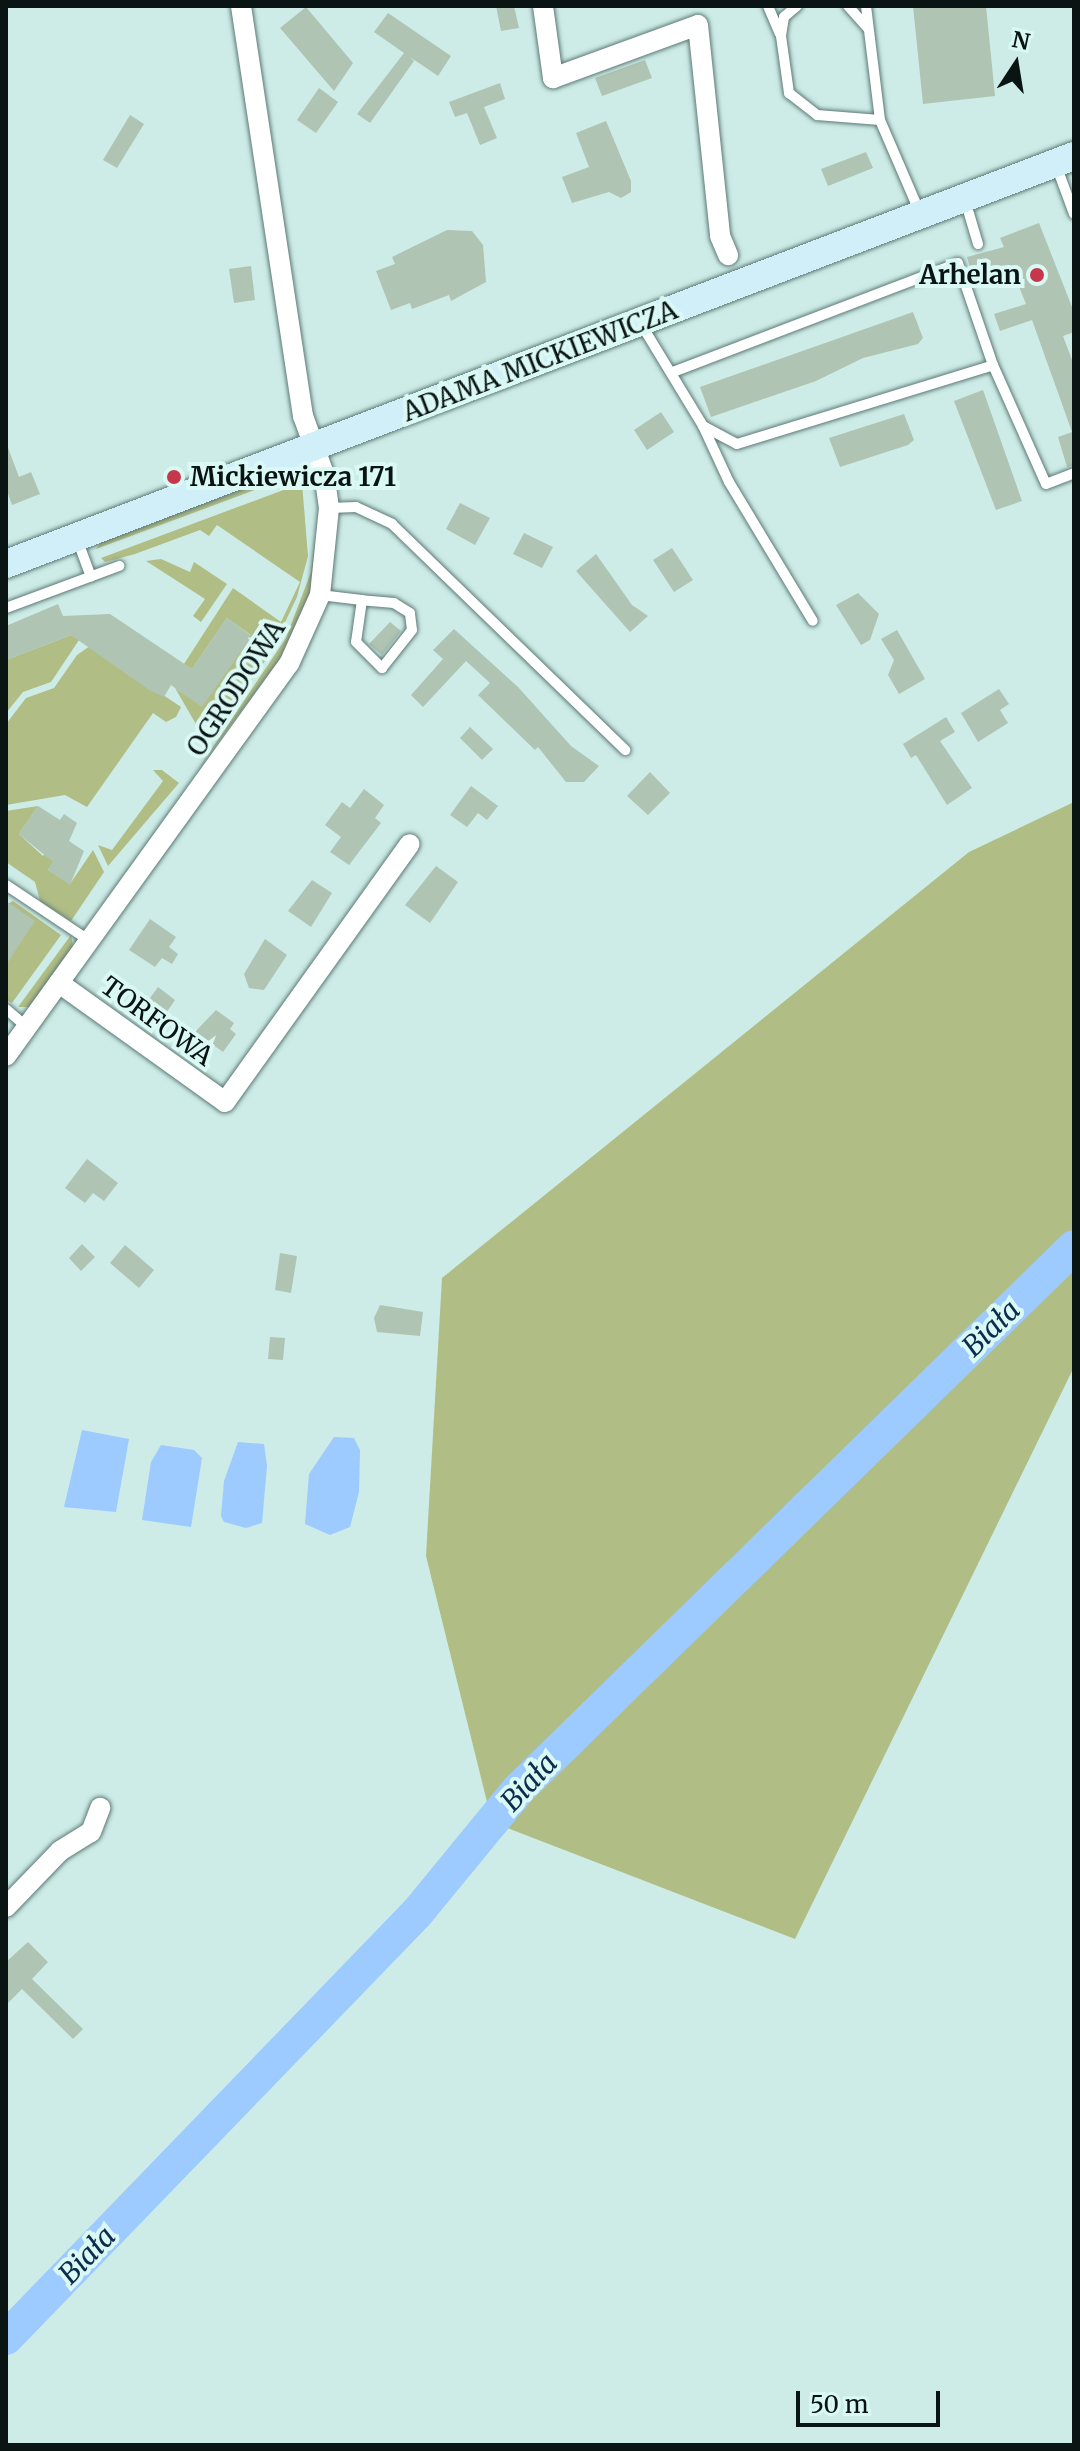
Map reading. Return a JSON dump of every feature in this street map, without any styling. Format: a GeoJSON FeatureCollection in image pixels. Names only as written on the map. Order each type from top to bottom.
{"type":"FeatureCollection","features":[{"type":"Feature","properties":{"kind":"main road","name":"ADAMA MICKIEWICZA"},"geometry":{"type":"LineString","coordinates":[[6,564],[1064,160]]}},
{"type":"Feature","properties":{"kind":"street","name":"OGRODOWA"},"geometry":{"type":"LineString","coordinates":[[6,1056],[289,664],[320,595],[329,508],[303,416],[241,6]]}},
{"type":"Feature","properties":{"kind":"street"},"geometry":{"type":"LineString","coordinates":[[543,6],[553,78],[698,25],[720,236],[728,255]]}},
{"type":"Feature","properties":{"kind":"street","name":"TORFOWA"},"geometry":{"type":"LineString","coordinates":[[59,983],[225,1102],[410,844]]}},
{"type":"Feature","properties":{"kind":"street"},"geometry":{"type":"LineString","coordinates":[[6,1907],[60,1851],[91,1832],[100,1808]]}},
{"type":"Feature","properties":{"kind":"lane"},"geometry":{"type":"LineString","coordinates":[[768,6],[781,36],[789,93],[800,105],[817,115],[880,120]]}},
{"type":"Feature","properties":{"kind":"lane"},"geometry":{"type":"LineString","coordinates":[[781,36],[784,17],[797,6]]}},
{"type":"Feature","properties":{"kind":"lane"},"geometry":{"type":"LineString","coordinates":[[848,6],[869,30]]}},
{"type":"Feature","properties":{"kind":"lane"},"geometry":{"type":"LineString","coordinates":[[866,6],[880,120],[920,215]]}},
{"type":"Feature","properties":{"kind":"lane"},"geometry":{"type":"LineString","coordinates":[[1064,160],[1074,214]]}},
{"type":"Feature","properties":{"kind":"lane"},"geometry":{"type":"LineString","coordinates":[[964,198],[978,244]]}},
{"type":"Feature","properties":{"kind":"lane"},"geometry":{"type":"LineString","coordinates":[[673,372],[958,263],[993,365],[1046,484],[1074,473]]}},
{"type":"Feature","properties":{"kind":"lane"},"geometry":{"type":"LineString","coordinates":[[640,322],[673,372],[729,482],[813,621]]}},
{"type":"Feature","properties":{"kind":"lane"},"geometry":{"type":"LineString","coordinates":[[703,426],[737,444],[993,365]]}},
{"type":"Feature","properties":{"kind":"lane"},"geometry":{"type":"LineString","coordinates":[[329,508],[356,507],[392,524],[625,750]]}},
{"type":"Feature","properties":{"kind":"lane"},"geometry":{"type":"LineString","coordinates":[[77,537],[91,577]]}},
{"type":"Feature","properties":{"kind":"lane"},"geometry":{"type":"LineString","coordinates":[[6,608],[119,566]]}},
{"type":"Feature","properties":{"kind":"lane"},"geometry":{"type":"LineString","coordinates":[[320,595],[394,603],[410,613],[412,630],[382,668],[356,642],[362,600]]}},
{"type":"Feature","properties":{"kind":"lane"},"geometry":{"type":"LineString","coordinates":[[6,885],[90,941]]}},
{"type":"Feature","properties":{"kind":"lane"},"geometry":{"type":"LineString","coordinates":[[6,1009],[27,1027]]}},
{"type":"Feature","properties":{"kind":"green space"},"geometry":{"type":"Polygon","coordinates":[[[287,471],[290,477],[96,549],[101,542],[287,471]]]}},
{"type":"Feature","properties":{"kind":"green space"},"geometry":{"type":"Polygon","coordinates":[[[302,483],[308,556],[297,597],[270,654],[207,743],[175,688],[202,706],[251,635],[227,618],[192,669],[184,664],[233,588],[281,622],[300,582],[217,525],[209,536],[200,530],[135,554],[105,562],[101,558],[302,483]]]}},
{"type":"Feature","properties":{"kind":"green space"},"geometry":{"type":"Polygon","coordinates":[[[319,512],[311,592],[281,657],[197,771],[286,638],[311,572],[319,512]]]}},
{"type":"Feature","properties":{"kind":"green space"},"geometry":{"type":"Polygon","coordinates":[[[161,559],[190,572],[194,562],[227,584],[201,622],[193,616],[205,599],[146,561],[161,559]]]}},
{"type":"Feature","properties":{"kind":"green space"},"geometry":{"type":"Polygon","coordinates":[[[71,635],[79,640],[51,682],[23,692],[6,713],[6,660],[71,635]]]}},
{"type":"Feature","properties":{"kind":"green space"},"geometry":{"type":"Polygon","coordinates":[[[90,646],[181,707],[176,717],[166,722],[153,713],[87,807],[65,795],[6,805],[6,724],[26,698],[54,688],[77,655],[90,646]]]}},
{"type":"Feature","properties":{"kind":"green space"},"geometry":{"type":"Polygon","coordinates":[[[153,770],[162,770],[179,783],[108,866],[98,845],[112,850],[163,781],[153,770]]]}},
{"type":"Feature","properties":{"kind":"green space"},"geometry":{"type":"Polygon","coordinates":[[[1074,802],[1074,1367],[795,1939],[492,1822],[426,1556],[442,1278],[969,852],[1074,802]]]}},
{"type":"Feature","properties":{"kind":"green space"},"geometry":{"type":"Polygon","coordinates":[[[38,806],[19,834],[43,856],[46,852],[56,858],[48,870],[70,884],[93,850],[104,872],[71,921],[40,901],[35,882],[6,862],[6,811],[38,806]]]}},
{"type":"Feature","properties":{"kind":"green space"},"geometry":{"type":"Polygon","coordinates":[[[13,901],[61,935],[12,1003],[6,1000],[6,905],[13,901]]]}},
{"type":"Feature","properties":{"kind":"green space"},"geometry":{"type":"Polygon","coordinates":[[[71,935],[73,946],[30,1007],[18,1007],[71,935]]]}},
{"type":"Feature","properties":{"kind":"water"},"geometry":{"type":"Polygon","coordinates":[[[82,1430],[129,1439],[116,1512],[64,1507],[82,1430]]]}},
{"type":"Feature","properties":{"kind":"water"},"geometry":{"type":"Polygon","coordinates":[[[334,1437],[354,1438],[360,1450],[359,1492],[350,1527],[330,1535],[305,1524],[309,1474],[334,1437]]]}},
{"type":"Feature","properties":{"kind":"water"},"geometry":{"type":"Polygon","coordinates":[[[238,1442],[264,1444],[267,1466],[262,1523],[246,1528],[224,1522],[221,1516],[224,1481],[238,1442]]]}},
{"type":"Feature","properties":{"kind":"water"},"geometry":{"type":"Polygon","coordinates":[[[161,1445],[194,1450],[202,1458],[191,1527],[142,1520],[151,1462],[161,1445]]]}},
{"type":"Feature","properties":{"kind":"building"},"geometry":{"type":"Polygon","coordinates":[[[496,6],[514,6],[519,28],[501,31],[496,6]]]}},
{"type":"Feature","properties":{"kind":"building"},"geometry":{"type":"Polygon","coordinates":[[[913,6],[986,6],[995,96],[923,104],[913,6]]]}},
{"type":"Feature","properties":{"kind":"building"},"geometry":{"type":"Polygon","coordinates":[[[306,7],[353,63],[334,91],[280,28],[306,7]]]}},
{"type":"Feature","properties":{"kind":"building"},"geometry":{"type":"Polygon","coordinates":[[[388,13],[451,56],[438,76],[410,57],[414,61],[370,123],[357,114],[404,53],[374,32],[388,13]]]}},
{"type":"Feature","properties":{"kind":"building"},"geometry":{"type":"Polygon","coordinates":[[[645,60],[652,78],[602,96],[595,78],[645,60]]]}},
{"type":"Feature","properties":{"kind":"building"},"geometry":{"type":"Polygon","coordinates":[[[500,83],[505,99],[484,107],[497,138],[480,145],[467,113],[455,117],[449,102],[500,83]]]}},
{"type":"Feature","properties":{"kind":"building"},"geometry":{"type":"Polygon","coordinates":[[[319,88],[338,102],[316,133],[297,120],[319,88]]]}},
{"type":"Feature","properties":{"kind":"building"},"geometry":{"type":"Polygon","coordinates":[[[130,115],[144,124],[117,168],[103,160],[130,115]]]}},
{"type":"Feature","properties":{"kind":"building"},"geometry":{"type":"Polygon","coordinates":[[[606,121],[631,181],[631,192],[621,198],[609,192],[572,203],[562,177],[589,167],[576,133],[606,121]]]}},
{"type":"Feature","properties":{"kind":"building"},"geometry":{"type":"Polygon","coordinates":[[[866,152],[873,168],[828,186],[821,169],[866,152]]]}},
{"type":"Feature","properties":{"kind":"building"},"geometry":{"type":"Polygon","coordinates":[[[1039,223],[1074,312],[1074,332],[1063,336],[1074,365],[1074,465],[1067,467],[1058,437],[1072,432],[1032,320],[1000,331],[994,314],[1026,304],[1014,274],[975,285],[967,257],[1004,247],[1000,238],[1039,223]]]}},
{"type":"Feature","properties":{"kind":"building"},"geometry":{"type":"Polygon","coordinates":[[[447,230],[472,231],[483,245],[486,282],[451,301],[449,295],[412,309],[410,303],[391,310],[376,271],[395,264],[392,257],[447,230]]]}},
{"type":"Feature","properties":{"kind":"building"},"geometry":{"type":"Polygon","coordinates":[[[251,266],[255,300],[234,303],[229,269],[251,266]]]}},
{"type":"Feature","properties":{"kind":"building"},"geometry":{"type":"Polygon","coordinates":[[[913,312],[923,338],[918,344],[863,358],[816,381],[711,417],[700,387],[913,312]]]}},
{"type":"Feature","properties":{"kind":"building"},"geometry":{"type":"Polygon","coordinates":[[[983,390],[1022,501],[996,510],[954,401],[983,390]]]}},
{"type":"Feature","properties":{"kind":"building"},"geometry":{"type":"Polygon","coordinates":[[[661,412],[674,432],[647,450],[634,430],[661,412]]]}},
{"type":"Feature","properties":{"kind":"building"},"geometry":{"type":"Polygon","coordinates":[[[904,414],[914,440],[908,445],[840,467],[829,438],[904,414]]]}},
{"type":"Feature","properties":{"kind":"building"},"geometry":{"type":"Polygon","coordinates":[[[7,445],[19,477],[31,472],[40,494],[12,505],[6,488],[7,445]]]}},
{"type":"Feature","properties":{"kind":"building"},"geometry":{"type":"Polygon","coordinates":[[[460,503],[490,518],[475,545],[446,529],[460,503]]]}},
{"type":"Feature","properties":{"kind":"building"},"geometry":{"type":"Polygon","coordinates":[[[524,533],[553,547],[542,568],[513,554],[524,533]]]}},
{"type":"Feature","properties":{"kind":"building"},"geometry":{"type":"Polygon","coordinates":[[[672,548],[693,580],[674,592],[653,560],[672,548]]]}},
{"type":"Feature","properties":{"kind":"building"},"geometry":{"type":"Polygon","coordinates":[[[596,554],[632,605],[648,616],[630,632],[576,571],[596,554]]]}},
{"type":"Feature","properties":{"kind":"building"},"geometry":{"type":"Polygon","coordinates":[[[858,593],[879,614],[870,640],[861,645],[836,605],[858,593]]]}},
{"type":"Feature","properties":{"kind":"building"},"geometry":{"type":"Polygon","coordinates":[[[58,604],[63,616],[110,614],[192,669],[227,618],[252,636],[202,707],[171,685],[164,697],[149,690],[71,635],[6,660],[6,626],[58,604]]]}},
{"type":"Feature","properties":{"kind":"building"},"geometry":{"type":"Polygon","coordinates":[[[390,622],[401,631],[382,655],[369,644],[390,622]]]}},
{"type":"Feature","properties":{"kind":"building"},"geometry":{"type":"Polygon","coordinates":[[[454,629],[518,687],[571,746],[599,766],[584,782],[566,782],[538,747],[535,750],[478,695],[490,683],[466,661],[423,707],[411,695],[443,659],[433,650],[454,629]]]}},
{"type":"Feature","properties":{"kind":"building"},"geometry":{"type":"Polygon","coordinates":[[[897,630],[925,679],[899,694],[888,675],[894,660],[881,639],[897,630]]]}},
{"type":"Feature","properties":{"kind":"building"},"geometry":{"type":"Polygon","coordinates":[[[999,689],[1009,704],[1000,710],[1008,723],[978,742],[961,713],[999,689]]]}},
{"type":"Feature","properties":{"kind":"building"},"geometry":{"type":"Polygon","coordinates":[[[946,717],[955,732],[940,741],[972,788],[947,805],[916,755],[911,758],[903,744],[946,717]]]}},
{"type":"Feature","properties":{"kind":"building"},"geometry":{"type":"Polygon","coordinates":[[[470,727],[493,749],[482,760],[460,738],[470,727]]]}},
{"type":"Feature","properties":{"kind":"building"},"geometry":{"type":"Polygon","coordinates":[[[650,772],[670,793],[648,815],[627,796],[650,772]]]}},
{"type":"Feature","properties":{"kind":"building"},"geometry":{"type":"Polygon","coordinates":[[[471,786],[498,806],[487,820],[478,813],[467,827],[450,815],[471,786]]]}},
{"type":"Feature","properties":{"kind":"building"},"geometry":{"type":"Polygon","coordinates":[[[364,789],[384,805],[375,818],[381,823],[349,865],[330,852],[341,837],[325,825],[342,802],[350,808],[364,789]]]}},
{"type":"Feature","properties":{"kind":"building"},"geometry":{"type":"Polygon","coordinates":[[[38,806],[60,820],[64,814],[77,823],[69,841],[84,851],[70,885],[48,870],[53,862],[19,834],[38,806]]]}},
{"type":"Feature","properties":{"kind":"building"},"geometry":{"type":"Polygon","coordinates":[[[436,866],[458,882],[430,923],[405,905],[436,866]]]}},
{"type":"Feature","properties":{"kind":"building"},"geometry":{"type":"Polygon","coordinates":[[[312,880],[332,893],[311,927],[288,911],[312,880]]]}},
{"type":"Feature","properties":{"kind":"building"},"geometry":{"type":"Polygon","coordinates":[[[6,901],[35,921],[6,965],[6,901]]]}},
{"type":"Feature","properties":{"kind":"building"},"geometry":{"type":"Polygon","coordinates":[[[150,919],[176,937],[169,947],[178,954],[172,964],[162,958],[155,967],[129,950],[150,919]]]}},
{"type":"Feature","properties":{"kind":"building"},"geometry":{"type":"Polygon","coordinates":[[[265,939],[287,955],[264,990],[249,988],[244,974],[265,939]]]}},
{"type":"Feature","properties":{"kind":"building"},"geometry":{"type":"Polygon","coordinates":[[[158,987],[175,1000],[155,1029],[137,1016],[158,987]]]}},
{"type":"Feature","properties":{"kind":"building"},"geometry":{"type":"Polygon","coordinates":[[[216,1010],[234,1023],[230,1029],[236,1034],[223,1052],[195,1032],[216,1010]]]}},
{"type":"Feature","properties":{"kind":"building"},"geometry":{"type":"Polygon","coordinates":[[[87,1159],[118,1183],[104,1201],[93,1193],[85,1203],[65,1188],[87,1159]]]}},
{"type":"Feature","properties":{"kind":"building"},"geometry":{"type":"Polygon","coordinates":[[[82,1244],[95,1257],[81,1271],[69,1258],[82,1244]]]}},
{"type":"Feature","properties":{"kind":"building"},"geometry":{"type":"Polygon","coordinates":[[[125,1245],[154,1270],[139,1288],[110,1263],[125,1245]]]}},
{"type":"Feature","properties":{"kind":"building"},"geometry":{"type":"Polygon","coordinates":[[[280,1253],[297,1256],[291,1293],[275,1290],[280,1253]]]}},
{"type":"Feature","properties":{"kind":"building"},"geometry":{"type":"Polygon","coordinates":[[[380,1305],[423,1312],[420,1336],[377,1332],[374,1318],[380,1305]]]}},
{"type":"Feature","properties":{"kind":"building"},"geometry":{"type":"Polygon","coordinates":[[[270,1337],[285,1338],[283,1360],[268,1359],[270,1337]]]}},
{"type":"Feature","properties":{"kind":"building"},"geometry":{"type":"Polygon","coordinates":[[[28,1942],[48,1962],[32,1979],[83,2029],[73,2039],[22,1989],[6,2005],[6,1962],[28,1942]]]}},
{"type":"Feature","properties":{"kind":"waterway","name":"Biała"},"geometry":{"type":"LineString","coordinates":[[6,2338],[417,1913],[518,1790],[1074,1247]]}},
{"type":"Feature","properties":{"kind":"place","name":"Arhelan"},"geometry":{"type":"Point","coordinates":[1037,275]}},
{"type":"Feature","properties":{"kind":"place","name":"Mickiewicza 171"},"geometry":{"type":"Point","coordinates":[174,477]}}]}
